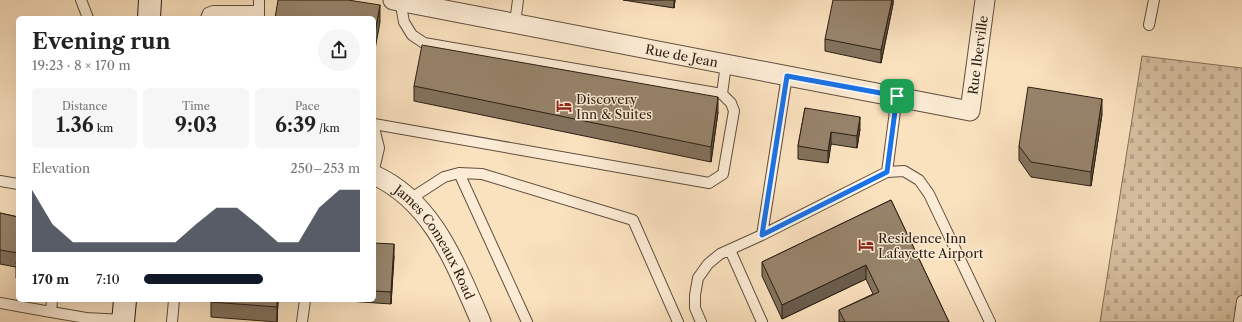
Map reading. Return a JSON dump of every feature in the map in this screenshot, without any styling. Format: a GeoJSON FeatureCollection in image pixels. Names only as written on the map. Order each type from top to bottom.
{"type":"FeatureCollection","features":[{"type":"Feature","properties":{"kind":"main road"},"geometry":{"type":"LineString","coordinates":[[149,16],[150,0]]}},
{"type":"Feature","properties":{"kind":"street","name":"Rue de Jean"},"geometry":{"type":"LineString","coordinates":[[398,0],[970,111]]}},
{"type":"Feature","properties":{"kind":"street","name":"Rue Iberville"},"geometry":{"type":"LineString","coordinates":[[970,111],[985,0]]}},
{"type":"Feature","properties":{"kind":"street","name":"James Comeaux Road"},"geometry":{"type":"LineString","coordinates":[[376,176],[402,192],[430,219],[443,240],[481,322]]}},
{"type":"Feature","properties":{"kind":"lane"},"geometry":{"type":"LineString","coordinates":[[81,0],[87,16]]}},
{"type":"Feature","properties":{"kind":"lane"},"geometry":{"type":"LineString","coordinates":[[207,16],[213,11],[259,15],[259,0]]}},
{"type":"Feature","properties":{"kind":"lane"},"geometry":{"type":"LineString","coordinates":[[376,124],[709,183],[723,174],[734,111],[731,103],[722,94],[424,43],[412,35],[404,22],[398,0]]}},
{"type":"Feature","properties":{"kind":"lane"},"geometry":{"type":"LineString","coordinates":[[515,23],[518,0]]}},
{"type":"Feature","properties":{"kind":"lane"},"geometry":{"type":"LineString","coordinates":[[1149,25],[1154,0]]}},
{"type":"Feature","properties":{"kind":"lane"},"geometry":{"type":"LineString","coordinates":[[722,94],[726,64]]}},
{"type":"Feature","properties":{"kind":"lane"},"geometry":{"type":"LineString","coordinates":[[762,235],[787,76]]}},
{"type":"Feature","properties":{"kind":"lane"},"geometry":{"type":"LineString","coordinates":[[887,172],[897,96]]}},
{"type":"Feature","properties":{"kind":"lane"},"geometry":{"type":"LineString","coordinates":[[376,136],[379,148],[376,161]]}},
{"type":"Feature","properties":{"kind":"lane"},"geometry":{"type":"LineString","coordinates":[[701,322],[695,308],[695,295],[698,278],[708,264],[720,254],[762,235],[887,172],[904,171],[919,180],[929,194],[990,322]]}},
{"type":"Feature","properties":{"kind":"lane"},"geometry":{"type":"LineString","coordinates":[[410,199],[444,177],[460,173],[482,174],[633,220],[678,322]]}},
{"type":"Feature","properties":{"kind":"lane"},"geometry":{"type":"LineString","coordinates":[[460,173],[527,322]]}},
{"type":"Feature","properties":{"kind":"lane"},"geometry":{"type":"LineString","coordinates":[[0,181],[16,184]]}},
{"type":"Feature","properties":{"kind":"lane"},"geometry":{"type":"LineString","coordinates":[[730,250],[762,322]]}},
{"type":"Feature","properties":{"kind":"lane"},"geometry":{"type":"LineString","coordinates":[[1239,322],[1242,301]]}},
{"type":"Feature","properties":{"kind":"lane"},"geometry":{"type":"LineString","coordinates":[[51,312],[52,302]]}},
{"type":"Feature","properties":{"kind":"lane"},"geometry":{"type":"LineString","coordinates":[[172,322],[174,302]]}},
{"type":"Feature","properties":{"kind":"lane"},"geometry":{"type":"LineString","coordinates":[[302,322],[305,302]]}},
{"type":"Feature","properties":{"kind":"lane"},"geometry":{"type":"LineString","coordinates":[[0,303],[86,318],[124,314]]}},
{"type":"Feature","properties":{"kind":"green space"},"geometry":{"type":"Polygon","coordinates":[[[1142,56],[1242,68],[1242,322],[1100,322],[1142,56]]]}},
{"type":"Feature","properties":{"kind":"building"},"geometry":{"type":"Polygon","coordinates":[[[278,0],[348,0],[380,5],[376,27],[376,16],[275,16],[278,0]]]}},
{"type":"Feature","properties":{"kind":"building"},"geometry":{"type":"Polygon","coordinates":[[[833,0],[892,0],[881,50],[825,39],[833,0]]]}},
{"type":"Feature","properties":{"kind":"building","name":"Discovery Inn & Suites"},"geometry":{"type":"Polygon","coordinates":[[[422,45],[718,97],[711,147],[414,86],[422,45]]]}},
{"type":"Feature","properties":{"kind":"building"},"geometry":{"type":"Polygon","coordinates":[[[1028,87],[1102,99],[1091,172],[1031,162],[1019,146],[1028,87]]]}},
{"type":"Feature","properties":{"kind":"building"},"geometry":{"type":"Polygon","coordinates":[[[805,108],[860,117],[857,136],[831,132],[828,151],[798,146],[805,108]]]}},
{"type":"Feature","properties":{"kind":"building","name":"Residence Inn Lafayette Airport"},"geometry":{"type":"Polygon","coordinates":[[[891,200],[949,322],[845,322],[839,310],[879,292],[866,265],[782,305],[762,262],[891,200]]]}},
{"type":"Feature","properties":{"kind":"building"},"geometry":{"type":"Polygon","coordinates":[[[0,213],[16,217],[16,253],[0,250],[0,213]]]}},
{"type":"Feature","properties":{"kind":"building"},"geometry":{"type":"Polygon","coordinates":[[[376,243],[394,244],[391,292],[376,291],[376,243]]]}},
{"type":"Feature","properties":{"kind":"building"},"geometry":{"type":"Polygon","coordinates":[[[211,302],[277,302],[277,307],[211,302]]]}},
{"type":"Feature","properties":{"kind":"place","name":"Discovery Inn & Suites"},"geometry":{"type":"Point","coordinates":[564,106]}},
{"type":"Feature","properties":{"kind":"place","name":"Residence Inn Lafayette Airport"},"geometry":{"type":"Point","coordinates":[866,245]}},
{"type":"Feature","properties":{"kind":"route"},"geometry":{"type":"LineString","coordinates":[[787,76],[897,96],[887,172],[762,235],[787,76]]}}]}
